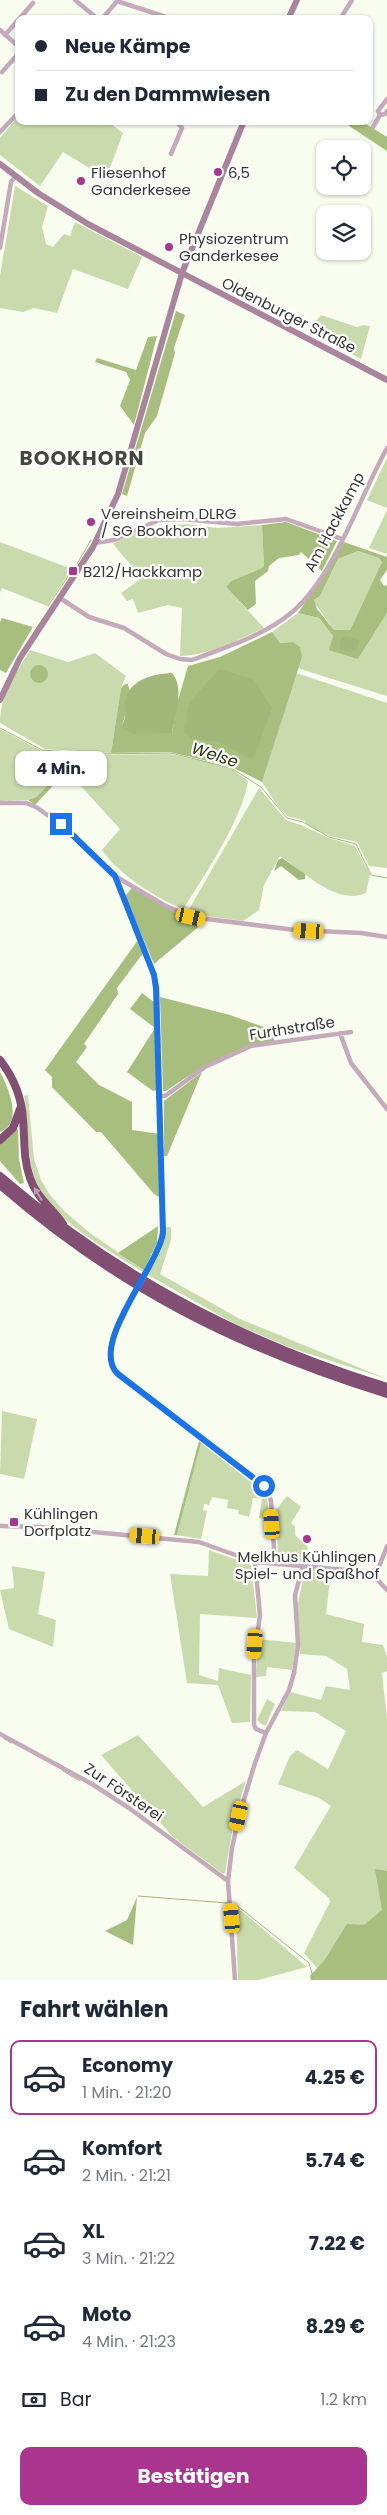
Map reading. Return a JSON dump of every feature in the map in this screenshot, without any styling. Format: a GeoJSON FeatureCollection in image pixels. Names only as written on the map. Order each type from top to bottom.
{"type":"FeatureCollection","features":[{"type":"Feature","properties":{"kind":"highway"},"geometry":{"type":"LineString","coordinates":[[0,1060],[13,1080],[21,1105],[24,1151],[30,1179],[42,1201],[69,1232]]}},
{"type":"Feature","properties":{"kind":"highway"},"geometry":{"type":"LineString","coordinates":[[0,1140],[9,1134],[16,1124],[21,1105]]}},
{"type":"Feature","properties":{"kind":"highway"},"geometry":{"type":"LineString","coordinates":[[0,1176],[69,1232],[151,1286],[220,1323],[286,1352],[387,1387]]}},
{"type":"Feature","properties":{"kind":"highway"},"geometry":{"type":"LineString","coordinates":[[0,1185],[78,1247],[165,1303],[258,1349],[387,1394]]}},
{"type":"Feature","properties":{"kind":"main road"},"geometry":{"type":"LineString","coordinates":[[290,15],[297,0]]}},
{"type":"Feature","properties":{"kind":"main road"},"geometry":{"type":"LineString","coordinates":[[0,700],[20,658],[95,543],[118,494],[130,458],[182,273],[242,125]]}},
{"type":"Feature","properties":{"kind":"main road","name":"Oldenburger Straße"},"geometry":{"type":"LineString","coordinates":[[0,164],[15,177],[60,207],[387,380]]}},
{"type":"Feature","properties":{"kind":"street"},"geometry":{"type":"LineString","coordinates":[[75,0],[93,15]]}},
{"type":"Feature","properties":{"kind":"street"},"geometry":{"type":"LineString","coordinates":[[343,15],[352,0]]}},
{"type":"Feature","properties":{"kind":"street"},"geometry":{"type":"LineString","coordinates":[[105,15],[117,1],[160,15]]}},
{"type":"Feature","properties":{"kind":"street"},"geometry":{"type":"LineString","coordinates":[[22,15],[33,3]]}},
{"type":"Feature","properties":{"kind":"street"},"geometry":{"type":"LineString","coordinates":[[5,35],[15,24]]}},
{"type":"Feature","properties":{"kind":"street"},"geometry":{"type":"LineString","coordinates":[[0,30],[15,43]]}},
{"type":"Feature","properties":{"kind":"street"},"geometry":{"type":"LineString","coordinates":[[2,72],[15,57]]}},
{"type":"Feature","properties":{"kind":"street"},"geometry":{"type":"LineString","coordinates":[[374,127],[380,115],[378,111],[387,99]]}},
{"type":"Feature","properties":{"kind":"street"},"geometry":{"type":"LineString","coordinates":[[380,115],[385,114],[387,111]]}},
{"type":"Feature","properties":{"kind":"street"},"geometry":{"type":"LineString","coordinates":[[0,132],[15,116]]}},
{"type":"Feature","properties":{"kind":"street"},"geometry":{"type":"LineString","coordinates":[[172,154],[183,125]]}},
{"type":"Feature","properties":{"kind":"street"},"geometry":{"type":"LineString","coordinates":[[0,248],[10,182],[15,177]]}},
{"type":"Feature","properties":{"kind":"street","name":"Am Hackkamp"},"geometry":{"type":"LineString","coordinates":[[60,598],[89,617],[124,628],[166,654],[180,659],[192,660],[267,630],[300,604],[324,573],[387,448]]}},
{"type":"Feature","properties":{"kind":"street"},"geometry":{"type":"LineString","coordinates":[[95,543],[114,540],[159,520],[237,524],[286,519],[342,539]]}},
{"type":"Feature","properties":{"kind":"street"},"geometry":{"type":"LineString","coordinates":[[0,803],[26,803],[36,807],[70,831],[115,876],[172,909],[203,920],[387,937]]}},
{"type":"Feature","properties":{"kind":"street"},"geometry":{"type":"LineString","coordinates":[[115,876],[154,975],[157,998],[163,1233],[159,1248],[150,1267],[120,1318],[112,1348],[111,1364],[114,1371],[267,1489],[271,1501],[275,1564]]}},
{"type":"Feature","properties":{"kind":"street"},"geometry":{"type":"LineString","coordinates":[[122,895],[132,886]]}},
{"type":"Feature","properties":{"kind":"street","name":"Furthstraße"},"geometry":{"type":"LineString","coordinates":[[160,1096],[165,1096],[204,1067],[251,1046],[351,1032]]}},
{"type":"Feature","properties":{"kind":"street"},"geometry":{"type":"LineString","coordinates":[[340,1033],[352,1064],[387,1109]]}},
{"type":"Feature","properties":{"kind":"street"},"geometry":{"type":"LineString","coordinates":[[0,1526],[40,1527],[199,1542],[255,1562],[344,1569],[370,1574],[378,1579],[387,1590]]}},
{"type":"Feature","properties":{"kind":"street"},"geometry":{"type":"LineString","coordinates":[[378,1579],[379,1567],[387,1546]]}},
{"type":"Feature","properties":{"kind":"street"},"geometry":{"type":"LineString","coordinates":[[255,1562],[260,1615],[254,1659],[254,1725],[256,1729],[266,1733]]}},
{"type":"Feature","properties":{"kind":"street"},"geometry":{"type":"LineString","coordinates":[[235,1980],[228,1881],[239,1816],[266,1733],[284,1701],[294,1673],[298,1645],[295,1595],[303,1566]]}},
{"type":"Feature","properties":{"kind":"street"},"geometry":{"type":"LineString","coordinates":[[370,1574],[379,1567]]}},
{"type":"Feature","properties":{"kind":"street","name":"Zur Försterei"},"geometry":{"type":"LineString","coordinates":[[0,1734],[114,1798],[228,1881]]}},
{"type":"Feature","properties":{"kind":"shaded area"},"geometry":{"type":"Polygon","coordinates":[[[15,120],[15,125],[112,125],[123,133],[106,178],[63,152],[40,186],[0,155],[0,138],[15,120]]]}},
{"type":"Feature","properties":{"kind":"shaded area"},"geometry":{"type":"Polygon","coordinates":[[[348,125],[368,125],[387,137],[387,151],[348,125]]]}},
{"type":"Feature","properties":{"kind":"shaded area"},"geometry":{"type":"Polygon","coordinates":[[[15,186],[48,206],[42,227],[46,244],[53,247],[64,234],[70,236],[75,222],[142,257],[128,289],[73,269],[57,313],[34,308],[23,312],[0,308],[0,276],[15,186]]]}},
{"type":"Feature","properties":{"kind":"shaded area"},"geometry":{"type":"Polygon","coordinates":[[[176,311],[185,315],[174,348],[175,353],[157,416],[145,433],[127,496],[122,494],[176,311]]]}},
{"type":"Feature","properties":{"kind":"shaded area"},"geometry":{"type":"Polygon","coordinates":[[[321,315],[357,327],[363,325],[370,326],[361,359],[308,331],[321,315]]]}},
{"type":"Feature","properties":{"kind":"shaded area"},"geometry":{"type":"Polygon","coordinates":[[[157,336],[134,425],[120,406],[130,380],[126,372],[95,362],[97,358],[136,370],[148,337],[157,336]]]}},
{"type":"Feature","properties":{"kind":"shaded area"},"geometry":{"type":"Polygon","coordinates":[[[387,458],[387,508],[367,500],[387,458]]]}},
{"type":"Feature","properties":{"kind":"shaded area"},"geometry":{"type":"Polygon","coordinates":[[[387,510],[387,554],[369,548],[387,510]]]}},
{"type":"Feature","properties":{"kind":"shaded area"},"geometry":{"type":"Polygon","coordinates":[[[286,522],[337,541],[322,571],[301,552],[299,555],[279,558],[269,566],[268,571],[255,581],[256,604],[248,610],[226,587],[231,581],[264,567],[262,525],[286,522]]]}},
{"type":"Feature","properties":{"kind":"shaded area"},"geometry":{"type":"Polygon","coordinates":[[[186,524],[217,528],[262,525],[264,567],[231,581],[226,587],[264,628],[213,650],[180,656],[182,608],[168,605],[138,613],[133,599],[127,601],[121,593],[142,578],[113,544],[139,532],[186,524]]]}},
{"type":"Feature","properties":{"kind":"shaded area"},"geometry":{"type":"Polygon","coordinates":[[[0,542],[72,569],[47,606],[2,588],[0,593],[0,542]]]}},
{"type":"Feature","properties":{"kind":"shaded area"},"geometry":{"type":"Polygon","coordinates":[[[344,542],[387,557],[387,570],[380,580],[384,586],[387,585],[387,613],[358,659],[329,650],[333,636],[319,618],[298,613],[344,542]],[[358,551],[338,559],[320,596],[314,600],[317,609],[334,630],[350,630],[382,562],[379,558],[358,551]]]}},
{"type":"Feature","properties":{"kind":"shaded area"},"geometry":{"type":"Polygon","coordinates":[[[358,551],[379,558],[382,562],[350,630],[334,630],[313,601],[320,596],[338,559],[358,551]]]}},
{"type":"Feature","properties":{"kind":"shaded area"},"geometry":{"type":"Polygon","coordinates":[[[298,613],[319,618],[333,636],[358,659],[387,613],[387,696],[297,668],[302,657],[293,642],[280,643],[272,632],[298,613]]]}},
{"type":"Feature","properties":{"kind":"shaded area"},"geometry":{"type":"Polygon","coordinates":[[[2,618],[33,627],[6,673],[0,670],[0,622],[2,618]]]}},
{"type":"Feature","properties":{"kind":"shaded area"},"geometry":{"type":"Polygon","coordinates":[[[272,632],[280,643],[293,642],[300,647],[302,657],[262,782],[232,767],[170,752],[111,753],[121,688],[125,684],[128,684],[130,692],[122,725],[172,733],[178,700],[188,666],[220,657],[272,632]]]}},
{"type":"Feature","properties":{"kind":"shaded area"},"geometry":{"type":"Polygon","coordinates":[[[346,636],[357,639],[359,642],[356,650],[350,652],[340,650],[339,641],[346,636]]]}},
{"type":"Feature","properties":{"kind":"shaded area"},"geometry":{"type":"Polygon","coordinates":[[[30,650],[68,662],[95,653],[126,676],[121,688],[111,753],[45,749],[0,723],[6,694],[14,676],[30,650]]]}},
{"type":"Feature","properties":{"kind":"shaded area"},"geometry":{"type":"Polygon","coordinates":[[[35,665],[43,665],[48,670],[46,681],[35,683],[30,678],[30,670],[35,665]]]}},
{"type":"Feature","properties":{"kind":"shaded area"},"geometry":{"type":"Polygon","coordinates":[[[219,669],[253,679],[272,708],[255,756],[249,758],[218,742],[192,739],[184,732],[189,703],[219,669]]]}},
{"type":"Feature","properties":{"kind":"shaded area"},"geometry":{"type":"Polygon","coordinates":[[[172,673],[176,679],[179,694],[172,733],[134,734],[125,730],[122,725],[125,718],[125,702],[133,686],[145,678],[172,673]]]}},
{"type":"Feature","properties":{"kind":"shaded area"},"geometry":{"type":"Polygon","coordinates":[[[296,673],[387,703],[387,868],[369,866],[357,842],[330,836],[312,828],[303,820],[287,816],[277,805],[262,782],[296,673]]]}},
{"type":"Feature","properties":{"kind":"shaded area"},"geometry":{"type":"Polygon","coordinates":[[[0,729],[42,751],[68,753],[70,763],[36,797],[28,800],[0,801],[0,729]]]}},
{"type":"Feature","properties":{"kind":"shaded area"},"geometry":{"type":"Polygon","coordinates":[[[68,753],[93,755],[77,760],[35,805],[28,800],[36,797],[70,763],[68,753]]]}},
{"type":"Feature","properties":{"kind":"shaded area"},"geometry":{"type":"Polygon","coordinates":[[[171,754],[231,768],[248,781],[245,796],[231,829],[183,909],[161,899],[138,884],[109,859],[102,850],[120,829],[67,771],[77,760],[93,755],[171,754]]]}},
{"type":"Feature","properties":{"kind":"shaded area"},"geometry":{"type":"Polygon","coordinates":[[[259,788],[286,820],[329,838],[355,846],[370,874],[366,893],[355,896],[332,891],[280,856],[264,885],[259,910],[243,921],[205,916],[188,911],[259,788]]]}},
{"type":"Feature","properties":{"kind":"shaded area"},"geometry":{"type":"Polygon","coordinates":[[[282,858],[305,874],[305,879],[299,880],[281,866],[274,871],[278,860],[282,858]]]}},
{"type":"Feature","properties":{"kind":"shaded area"},"geometry":{"type":"Polygon","coordinates":[[[132,888],[180,915],[203,923],[154,964],[125,896],[132,888]]]}},
{"type":"Feature","properties":{"kind":"shaded area"},"geometry":{"type":"Polygon","coordinates":[[[138,940],[144,952],[117,988],[118,994],[84,1044],[87,1047],[76,1062],[99,1085],[132,1102],[132,1130],[160,1134],[161,1198],[154,1194],[101,1132],[96,1132],[52,1087],[52,1077],[45,1070],[138,940]]]}},
{"type":"Feature","properties":{"kind":"shaded area"},"geometry":{"type":"Polygon","coordinates":[[[142,993],[154,1002],[155,1028],[130,1009],[142,993]]]}},
{"type":"Feature","properties":{"kind":"shaded area"},"geometry":{"type":"Polygon","coordinates":[[[160,997],[230,1015],[267,1028],[275,1041],[231,1053],[163,1091],[160,997]]]}},
{"type":"Feature","properties":{"kind":"shaded area"},"geometry":{"type":"Polygon","coordinates":[[[155,1028],[157,1090],[153,1091],[127,1072],[155,1028]]]}},
{"type":"Feature","properties":{"kind":"shaded area"},"geometry":{"type":"Polygon","coordinates":[[[0,1072],[10,1095],[13,1113],[7,1127],[0,1132],[0,1072]]]}},
{"type":"Feature","properties":{"kind":"shaded area"},"geometry":{"type":"Polygon","coordinates":[[[202,1072],[167,1156],[164,1156],[164,1101],[202,1072]]]}},
{"type":"Feature","properties":{"kind":"shaded area"},"geometry":{"type":"Polygon","coordinates":[[[28,1095],[34,1159],[41,1180],[50,1195],[65,1212],[90,1233],[144,1270],[143,1272],[98,1244],[66,1220],[42,1194],[35,1180],[30,1160],[24,1096],[28,1095]]]}},
{"type":"Feature","properties":{"kind":"shaded area"},"geometry":{"type":"Polygon","coordinates":[[[16,1128],[18,1130],[19,1159],[24,1183],[20,1184],[0,1161],[0,1141],[16,1128]]]}},
{"type":"Feature","properties":{"kind":"shaded area"},"geometry":{"type":"Polygon","coordinates":[[[158,1226],[157,1243],[144,1270],[118,1253],[158,1226]]]}},
{"type":"Feature","properties":{"kind":"shaded area"},"geometry":{"type":"Polygon","coordinates":[[[165,1227],[171,1227],[171,1240],[160,1274],[240,1319],[387,1379],[291,1348],[235,1324],[148,1275],[162,1249],[165,1227]]]}},
{"type":"Feature","properties":{"kind":"shaded area"},"geometry":{"type":"Polygon","coordinates":[[[2,1411],[37,1419],[24,1479],[0,1474],[2,1411]]]}},
{"type":"Feature","properties":{"kind":"shaded area"},"geometry":{"type":"Polygon","coordinates":[[[199,1441],[201,1443],[177,1535],[174,1535],[199,1441]]]}},
{"type":"Feature","properties":{"kind":"shaded area"},"geometry":{"type":"Polygon","coordinates":[[[201,1443],[261,1490],[267,1498],[270,1520],[259,1518],[262,1499],[253,1498],[249,1517],[238,1514],[239,1510],[227,1508],[228,1500],[212,1497],[209,1505],[204,1504],[203,1510],[207,1511],[201,1539],[177,1535],[201,1443]]]}},
{"type":"Feature","properties":{"kind":"shaded area"},"geometry":{"type":"Polygon","coordinates":[[[287,1496],[301,1507],[291,1523],[295,1526],[295,1535],[308,1547],[304,1562],[280,1561],[278,1555],[276,1510],[287,1496]]]}},
{"type":"Feature","properties":{"kind":"shaded area"},"geometry":{"type":"Polygon","coordinates":[[[209,1550],[251,1565],[257,1618],[200,1614],[199,1675],[218,1681],[219,1668],[251,1675],[250,1722],[232,1723],[218,1685],[187,1683],[170,1574],[208,1576],[209,1550]]]}},
{"type":"Feature","properties":{"kind":"shaded area"},"geometry":{"type":"Polygon","coordinates":[[[12,1566],[45,1572],[38,1614],[56,1620],[53,1647],[9,1629],[0,1590],[14,1588],[12,1566]]]}},
{"type":"Feature","properties":{"kind":"shaded area"},"geometry":{"type":"Polygon","coordinates":[[[305,1570],[331,1572],[326,1614],[364,1624],[362,1642],[383,1645],[387,1657],[387,1671],[382,1673],[387,1719],[387,1980],[311,1980],[310,1976],[317,1968],[304,1953],[330,1902],[329,1898],[294,1868],[331,1806],[319,1798],[278,1784],[290,1756],[297,1750],[328,1769],[346,1731],[315,1712],[281,1711],[290,1692],[321,1700],[326,1686],[350,1690],[347,1669],[326,1656],[300,1654],[297,1608],[305,1570]]]}},
{"type":"Feature","properties":{"kind":"shaded area"},"geometry":{"type":"Polygon","coordinates":[[[258,1639],[296,1643],[292,1670],[267,1667],[266,1676],[256,1677],[258,1639]]]}},
{"type":"Feature","properties":{"kind":"shaded area"},"geometry":{"type":"Polygon","coordinates":[[[267,1699],[275,1704],[266,1725],[263,1725],[257,1720],[267,1699]]]}},
{"type":"Feature","properties":{"kind":"shaded area"},"geometry":{"type":"Polygon","coordinates":[[[138,1735],[203,1807],[246,1781],[235,1815],[225,1873],[223,1874],[173,1837],[101,1755],[138,1735]]]}},
{"type":"Feature","properties":{"kind":"shaded area"},"geometry":{"type":"Polygon","coordinates":[[[375,1869],[387,1871],[387,1980],[311,1980],[310,1976],[324,1961],[347,1924],[364,1925],[382,1910],[375,1869]]]}},
{"type":"Feature","properties":{"kind":"shaded area"},"geometry":{"type":"Polygon","coordinates":[[[137,1897],[133,1945],[105,1931],[127,1920],[137,1897]]]}},
{"type":"Feature","properties":{"kind":"shaded area"},"geometry":{"type":"Polygon","coordinates":[[[236,1906],[307,1967],[258,1980],[238,1980],[236,1906]]]}},
{"type":"Feature","properties":{"kind":"waterway"},"geometry":{"type":"LineString","coordinates":[[77,564],[91,540]]}},
{"type":"Feature","properties":{"kind":"waterway"},"geometry":{"type":"LineString","coordinates":[[48,606],[73,569]]}},
{"type":"Feature","properties":{"kind":"waterway","name":"Welse"},"geometry":{"type":"LineString","coordinates":[[0,728],[42,750],[94,754],[171,753],[231,768],[261,787],[287,818],[303,822],[329,837],[356,844],[371,875],[387,878]]}},
{"type":"Feature","properties":{"kind":"waterway"},"geometry":{"type":"LineString","coordinates":[[3,1738],[11,1743]]}},
{"type":"Feature","properties":{"kind":"waterway"},"geometry":{"type":"LineString","coordinates":[[63,1771],[80,1781]]}},
{"type":"Feature","properties":{"kind":"waterway"},"geometry":{"type":"LineString","coordinates":[[138,1896],[227,1903]]}},
{"type":"Feature","properties":{"kind":"waterway"},"geometry":{"type":"LineString","coordinates":[[235,1904],[309,1963],[314,1980]]}},
{"type":"Feature","properties":{"kind":"place","name":"6,5"},"geometry":{"type":"Point","coordinates":[218,172]}},
{"type":"Feature","properties":{"kind":"place","name":"Fliesenhof Ganderkesee"},"geometry":{"type":"Point","coordinates":[81,181]}},
{"type":"Feature","properties":{"kind":"place","name":"Physiozentrum Ganderkesee"},"geometry":{"type":"Point","coordinates":[169,247]}},
{"type":"Feature","properties":{"kind":"place","name":"Vereinsheim DLRG / SG Bookhorn"},"geometry":{"type":"Point","coordinates":[91,522]}},
{"type":"Feature","properties":{"kind":"place","name":"B212/Hackkamp"},"geometry":{"type":"Point","coordinates":[73,571]}},
{"type":"Feature","properties":{"kind":"place","name":"Kühlingen Dorfplatz"},"geometry":{"type":"Point","coordinates":[14,1522]}},
{"type":"Feature","properties":{"kind":"place","name":"Melkhus Kühlingen Spiel- und Spaßhof"},"geometry":{"type":"Point","coordinates":[307,1539]}},
{"type":"Feature","properties":{"kind":"district","name":"BOOKHORN"},"geometry":{"type":"Point","coordinates":[82,458]}},
{"type":"Feature","properties":{"kind":"route"},"geometry":{"type":"LineString","coordinates":[[61,824],[115,876],[154,975],[157,998],[163,1233],[157,1254],[120,1318],[112,1348],[111,1364],[114,1371],[264,1486]]}}]}
